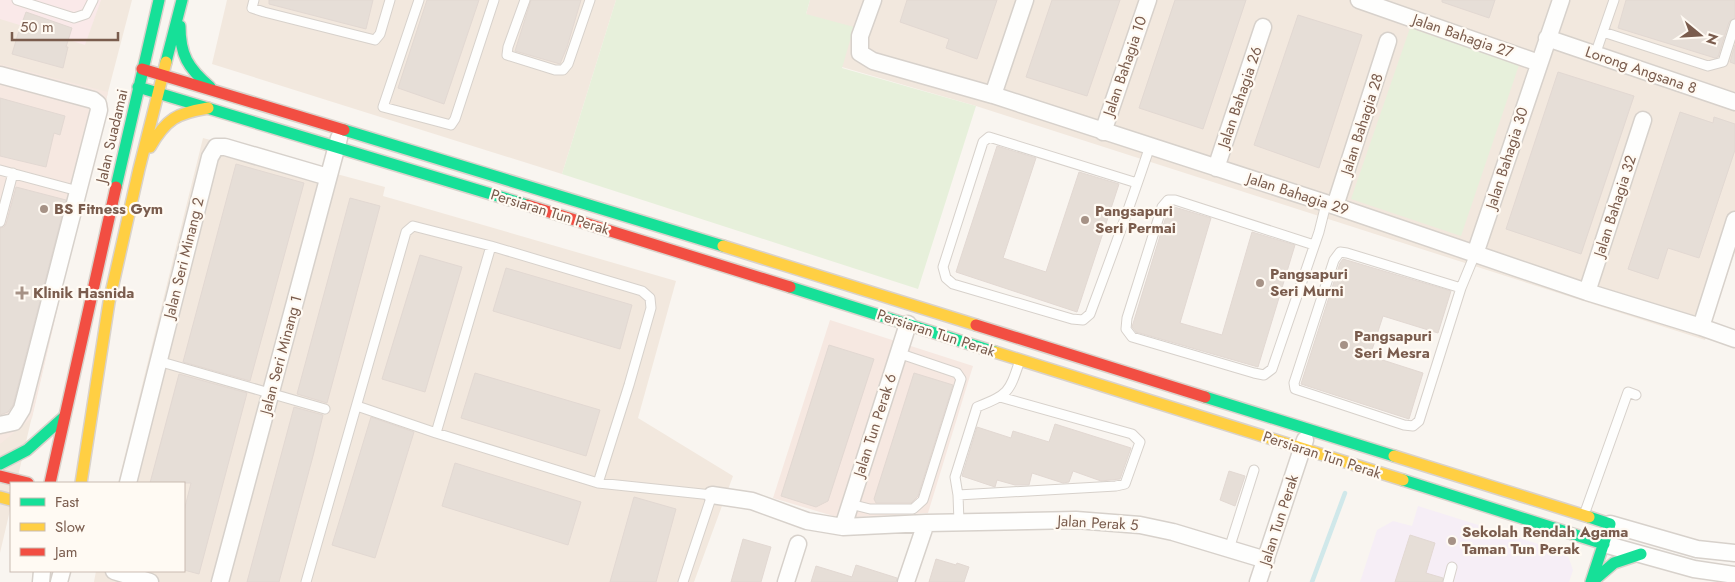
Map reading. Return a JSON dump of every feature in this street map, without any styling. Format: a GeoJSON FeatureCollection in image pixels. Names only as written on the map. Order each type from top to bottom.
{"type":"FeatureCollection","features":[{"type":"Feature","properties":{"kind":"street","name":"Jalan Suadamai"},"geometry":{"type":"LineString","coordinates":[[50,482],[159,0]]}},
{"type":"Feature","properties":{"kind":"street","name":"Jalan Bahagia 29"},"geometry":{"type":"LineString","coordinates":[[873,0],[860,36],[860,53],[873,60],[993,95],[1330,205],[1587,292],[1735,339]]}},
{"type":"Feature","properties":{"kind":"street"},"geometry":{"type":"LineString","coordinates":[[993,95],[1025,0]]}},
{"type":"Feature","properties":{"kind":"street","name":"Jalan Bahagia 10"},"geometry":{"type":"LineString","coordinates":[[1103,132],[1148,0]]}},
{"type":"Feature","properties":{"kind":"street","name":"Jalan Bahagia 27"},"geometry":{"type":"LineString","coordinates":[[1360,0],[1539,63]]}},
{"type":"Feature","properties":{"kind":"street","name":"Jalan Bahagia 30"},"geometry":{"type":"LineString","coordinates":[[1476,254],[1561,0]]}},
{"type":"Feature","properties":{"kind":"street"},"geometry":{"type":"LineString","coordinates":[[81,482],[109,302],[139,169],[181,4]]}},
{"type":"Feature","properties":{"kind":"street"},"geometry":{"type":"LineString","coordinates":[[181,4],[179,38],[182,54],[187,66],[194,75],[214,90]]}},
{"type":"Feature","properties":{"kind":"street","name":"Jalan Bahagia 26"},"geometry":{"type":"LineString","coordinates":[[1216,168],[1264,27]]}},
{"type":"Feature","properties":{"kind":"street","name":"Lorong Angsana 8"},"geometry":{"type":"LineString","coordinates":[[1547,38],[1735,102]]}},
{"type":"Feature","properties":{"kind":"street","name":"Jalan Bahagia 28"},"geometry":{"type":"LineString","coordinates":[[1330,205],[1388,41]]}},
{"type":"Feature","properties":{"kind":"street","name":"Persiaran Tun Perak"},"geometry":{"type":"LineString","coordinates":[[142,69],[618,213],[1610,524],[1697,549],[1735,553]]}},
{"type":"Feature","properties":{"kind":"street"},"geometry":{"type":"LineString","coordinates":[[0,75],[93,100],[98,104],[99,110],[22,409],[14,422],[0,426]]}},
{"type":"Feature","properties":{"kind":"street","name":"Persiaran Tun Perak"},"geometry":{"type":"LineString","coordinates":[[138,87],[603,228],[1604,544],[1694,569],[1735,575]]}},
{"type":"Feature","properties":{"kind":"street"},"geometry":{"type":"LineString","coordinates":[[139,169],[155,139],[168,121],[187,111],[210,108]]}},
{"type":"Feature","properties":{"kind":"street","name":"Jalan Bahagia 32"},"geometry":{"type":"LineString","coordinates":[[1587,292],[1643,120]]}},
{"type":"Feature","properties":{"kind":"street","name":"Jalan Seri Minang 1"},"geometry":{"type":"LineString","coordinates":[[220,582],[342,129]]}},
{"type":"Feature","properties":{"kind":"street","name":"Jalan Seri Minang 2"},"geometry":{"type":"LineString","coordinates":[[128,482],[210,157],[216,148],[225,147],[328,177]]}},
{"type":"Feature","properties":{"kind":"street"},"geometry":{"type":"LineString","coordinates":[[1701,327],[1735,220]]}},
{"type":"Feature","properties":{"kind":"street","name":"Jalan Tun Perak 6"},"geometry":{"type":"LineString","coordinates":[[843,526],[908,324]]}},
{"type":"Feature","properties":{"kind":"street"},"geometry":{"type":"LineString","coordinates":[[0,464],[27,450],[64,417]]}},
{"type":"Feature","properties":{"kind":"street","name":"Jalan Tun Perak"},"geometry":{"type":"LineString","coordinates":[[1258,582],[1308,430]]}},
{"type":"Feature","properties":{"kind":"street"},"geometry":{"type":"LineString","coordinates":[[0,476],[24,482]]}},
{"type":"Feature","properties":{"kind":"street","name":"Jalan Perak 5"},"geometry":{"type":"LineString","coordinates":[[712,495],[752,501],[807,521],[843,526],[1076,520],[1140,525],[1173,532],[1266,560]]}},
{"type":"Feature","properties":{"kind":"street"},"geometry":{"type":"LineString","coordinates":[[906,582],[926,523]]}},
{"type":"Feature","properties":{"kind":"street"},"geometry":{"type":"LineString","coordinates":[[1591,582],[1610,524]]}},
{"type":"Feature","properties":{"kind":"street"},"geometry":{"type":"LineString","coordinates":[[1560,529],[1576,549]]}},
{"type":"Feature","properties":{"kind":"street"},"geometry":{"type":"LineString","coordinates":[[786,582],[798,544]]}},
{"type":"Feature","properties":{"kind":"street"},"geometry":{"type":"LineString","coordinates":[[1591,582],[1612,563],[1622,558],[1641,554]]}},
{"type":"Feature","properties":{"kind":"street"},"geometry":{"type":"LineString","coordinates":[[1586,567],[1591,582]]}},
{"type":"Feature","properties":{"kind":"street"},"geometry":{"type":"LineString","coordinates":[[117,572],[150,582]]}},
{"type":"Feature","properties":{"kind":"lane"},"geometry":{"type":"LineString","coordinates":[[17,0],[74,18],[79,18],[86,14],[93,0]]}},
{"type":"Feature","properties":{"kind":"lane"},"geometry":{"type":"LineString","coordinates":[[254,0],[252,8],[264,12],[374,40],[380,34],[390,0]]}},
{"type":"Feature","properties":{"kind":"lane"},"geometry":{"type":"LineString","coordinates":[[419,0],[383,107],[451,125],[494,0]]}},
{"type":"Feature","properties":{"kind":"lane"},"geometry":{"type":"LineString","coordinates":[[525,0],[508,47],[507,55],[556,70],[563,70],[568,64],[590,0]]}},
{"type":"Feature","properties":{"kind":"lane"},"geometry":{"type":"LineString","coordinates":[[1595,55],[1614,0]]}},
{"type":"Feature","properties":{"kind":"lane"},"geometry":{"type":"LineString","coordinates":[[1603,32],[1708,66],[1723,62],[1735,24]]}},
{"type":"Feature","properties":{"kind":"lane"},"geometry":{"type":"LineString","coordinates":[[1137,183],[990,137],[983,142],[943,267],[946,278],[953,284],[1072,319],[1083,320],[1090,314],[1137,183],[1150,146]]}},
{"type":"Feature","properties":{"kind":"lane"},"geometry":{"type":"LineString","coordinates":[[0,170],[78,191]]}},
{"type":"Feature","properties":{"kind":"lane"},"geometry":{"type":"LineString","coordinates":[[0,222],[13,173]]}},
{"type":"Feature","properties":{"kind":"lane"},"geometry":{"type":"LineString","coordinates":[[1314,245],[1175,200],[1168,200],[1162,207],[1127,318],[1126,329],[1132,337],[1254,374],[1264,375],[1272,369],[1314,245],[1330,205]]}},
{"type":"Feature","properties":{"kind":"lane"},"geometry":{"type":"LineString","coordinates":[[306,582],[406,232],[413,226],[491,246],[642,291],[650,298],[651,308],[598,482]]}},
{"type":"Feature","properties":{"kind":"lane"},"geometry":{"type":"LineString","coordinates":[[436,433],[491,246]]}},
{"type":"Feature","properties":{"kind":"lane"},"geometry":{"type":"LineString","coordinates":[[1462,288],[1347,252],[1340,252],[1334,260],[1294,383],[1295,389],[1404,425],[1413,426],[1419,421],[1462,288],[1476,254]]}},
{"type":"Feature","properties":{"kind":"lane"},"geometry":{"type":"LineString","coordinates":[[850,504],[870,509],[913,509],[923,500],[961,379],[957,372],[898,353]]}},
{"type":"Feature","properties":{"kind":"lane"},"geometry":{"type":"LineString","coordinates":[[959,522],[955,477],[977,407],[1000,398],[1012,386],[1021,359]]}},
{"type":"Feature","properties":{"kind":"lane"},"geometry":{"type":"LineString","coordinates":[[158,361],[325,409]]}},
{"type":"Feature","properties":{"kind":"lane"},"geometry":{"type":"LineString","coordinates":[[1584,516],[1628,392],[1636,395]]}},
{"type":"Feature","properties":{"kind":"lane"},"geometry":{"type":"LineString","coordinates":[[958,496],[1125,484],[1140,442],[1132,434],[1000,398]]}},
{"type":"Feature","properties":{"kind":"lane"},"geometry":{"type":"LineString","coordinates":[[357,406],[436,433],[598,482],[712,495],[683,582]]}},
{"type":"Feature","properties":{"kind":"lane"},"geometry":{"type":"LineString","coordinates":[[1228,548],[1254,470]]}},
{"type":"Feature","properties":{"kind":"lane"},"geometry":{"type":"LineString","coordinates":[[1448,582],[1452,567]]}},
{"type":"Feature","properties":{"kind":"shaded area"},"geometry":{"type":"Polygon","coordinates":[[[0,0],[132,0],[108,92],[17,482],[10,482],[10,510],[0,553],[0,0]]]}},
{"type":"Feature","properties":{"kind":"shaded area"},"geometry":{"type":"Polygon","coordinates":[[[0,0],[101,0],[85,45],[0,19],[0,0]]]}},
{"type":"Feature","properties":{"kind":"shaded area"},"geometry":{"type":"Polygon","coordinates":[[[227,0],[616,0],[562,174],[212,64],[227,0]]]}},
{"type":"Feature","properties":{"kind":"shaded area"},"geometry":{"type":"Polygon","coordinates":[[[810,0],[1735,0],[1735,252],[1705,340],[976,106],[842,67],[806,14],[810,0]]]}},
{"type":"Feature","properties":{"kind":"shaded area"},"geometry":{"type":"Polygon","coordinates":[[[0,64],[108,92],[32,418],[0,444],[0,64]]]}},
{"type":"Feature","properties":{"kind":"shaded area"},"geometry":{"type":"Polygon","coordinates":[[[203,138],[385,187],[383,196],[676,281],[638,418],[733,476],[694,582],[94,582],[96,572],[185,572],[185,482],[118,482],[203,138]]]}},
{"type":"Feature","properties":{"kind":"shaded area"},"geometry":{"type":"Polygon","coordinates":[[[830,320],[973,366],[928,513],[840,518],[773,498],[830,320]]]}},
{"type":"Feature","properties":{"kind":"shaded area","name":"Sekolah Rendah Agama Taman Tun Perak"},"geometry":{"type":"Polygon","coordinates":[[[1418,506],[1567,553],[1573,570],[1569,582],[1360,582],[1377,530],[1393,521],[1412,526],[1418,506]]]}},
{"type":"Feature","properties":{"kind":"green space"},"geometry":{"type":"Polygon","coordinates":[[[616,0],[810,0],[806,14],[854,27],[842,68],[976,106],[918,289],[562,174],[616,0]]]}},
{"type":"Feature","properties":{"kind":"green space"},"geometry":{"type":"Polygon","coordinates":[[[1410,28],[1519,65],[1461,236],[1351,199],[1410,28]]]}},
{"type":"Feature","properties":{"kind":"building"},"geometry":{"type":"Polygon","coordinates":[[[269,0],[373,0],[366,29],[269,4],[269,0]]]}},
{"type":"Feature","properties":{"kind":"building"},"geometry":{"type":"Polygon","coordinates":[[[427,0],[479,0],[444,104],[398,88],[427,0]]]}},
{"type":"Feature","properties":{"kind":"building"},"geometry":{"type":"Polygon","coordinates":[[[531,0],[581,0],[560,64],[515,51],[531,0]]]}},
{"type":"Feature","properties":{"kind":"building"},"geometry":{"type":"Polygon","coordinates":[[[907,0],[997,0],[977,59],[946,48],[949,39],[900,22],[907,0]]]}},
{"type":"Feature","properties":{"kind":"building"},"geometry":{"type":"Polygon","coordinates":[[[1052,0],[1120,0],[1087,96],[1026,77],[1052,0]]]}},
{"type":"Feature","properties":{"kind":"building"},"geometry":{"type":"Polygon","coordinates":[[[1175,0],[1246,0],[1203,129],[1139,108],[1175,0]]]}},
{"type":"Feature","properties":{"kind":"building"},"geometry":{"type":"Polygon","coordinates":[[[1442,0],[1495,0],[1489,18],[1442,2],[1442,0]]]}},
{"type":"Feature","properties":{"kind":"building"},"geometry":{"type":"Polygon","coordinates":[[[1626,0],[1735,0],[1735,18],[1729,22],[1718,57],[1715,58],[1618,28],[1626,0]]]}},
{"type":"Feature","properties":{"kind":"building"},"geometry":{"type":"Polygon","coordinates":[[[26,12],[72,28],[66,47],[68,47],[63,68],[12,54],[26,12]]]}},
{"type":"Feature","properties":{"kind":"building"},"geometry":{"type":"Polygon","coordinates":[[[1298,15],[1362,35],[1319,168],[1254,145],[1298,15]]]}},
{"type":"Feature","properties":{"kind":"building"},"geometry":{"type":"Polygon","coordinates":[[[1735,45],[1735,64],[1730,62],[1735,45]]]}},
{"type":"Feature","properties":{"kind":"building"},"geometry":{"type":"Polygon","coordinates":[[[1558,72],[1634,96],[1581,254],[1506,229],[1558,72]]]}},
{"type":"Feature","properties":{"kind":"building"},"geometry":{"type":"Polygon","coordinates":[[[0,98],[65,116],[60,135],[54,133],[46,167],[0,156],[0,98]]]}},
{"type":"Feature","properties":{"kind":"building"},"geometry":{"type":"Polygon","coordinates":[[[1680,112],[1713,123],[1714,117],[1735,124],[1735,150],[1699,258],[1668,248],[1658,279],[1628,269],[1680,112]]]}},
{"type":"Feature","properties":{"kind":"building","name":"Pangsapuri Seri Permai"},"geometry":{"type":"Polygon","coordinates":[[[997,146],[1036,158],[1003,258],[1046,272],[1079,172],[1119,184],[1077,312],[956,272],[997,146]]]}},
{"type":"Feature","properties":{"kind":"building"},"geometry":{"type":"Polygon","coordinates":[[[236,164],[304,183],[250,381],[183,362],[236,164]]]}},
{"type":"Feature","properties":{"kind":"building"},"geometry":{"type":"Polygon","coordinates":[[[16,187],[66,200],[13,405],[8,412],[0,415],[0,228],[6,224],[16,187]]]}},
{"type":"Feature","properties":{"kind":"building"},"geometry":{"type":"Polygon","coordinates":[[[350,198],[380,206],[327,403],[297,394],[350,198]]]}},
{"type":"Feature","properties":{"kind":"building","name":"Pangsapuri Seri Murni"},"geometry":{"type":"Polygon","coordinates":[[[1171,206],[1211,218],[1180,323],[1222,335],[1252,232],[1295,245],[1258,367],[1136,332],[1132,327],[1168,210],[1171,206]]]}},
{"type":"Feature","properties":{"kind":"building"},"geometry":{"type":"Polygon","coordinates":[[[420,255],[462,267],[425,392],[382,379],[420,255]]]}},
{"type":"Feature","properties":{"kind":"building","name":"Pangsapuri Seri Mesra"},"geometry":{"type":"Polygon","coordinates":[[[1343,259],[1451,291],[1438,333],[1383,316],[1370,356],[1423,373],[1409,419],[1301,384],[1340,263],[1343,259]]]}},
{"type":"Feature","properties":{"kind":"building"},"geometry":{"type":"Polygon","coordinates":[[[506,268],[632,305],[620,349],[493,311],[506,268]]]}},
{"type":"Feature","properties":{"kind":"building"},"geometry":{"type":"Polygon","coordinates":[[[829,345],[874,359],[828,501],[816,507],[781,496],[829,345]]]}},
{"type":"Feature","properties":{"kind":"building"},"geometry":{"type":"Polygon","coordinates":[[[475,373],[600,410],[586,456],[461,418],[475,373]]]}},
{"type":"Feature","properties":{"kind":"building"},"geometry":{"type":"Polygon","coordinates":[[[914,373],[953,385],[918,496],[911,503],[876,503],[874,499],[914,373]]]}},
{"type":"Feature","properties":{"kind":"building"},"geometry":{"type":"Polygon","coordinates":[[[179,374],[247,393],[199,574],[185,570],[185,507],[191,483],[150,482],[179,374]]]}},
{"type":"Feature","properties":{"kind":"building"},"geometry":{"type":"Polygon","coordinates":[[[294,407],[323,415],[313,456],[279,582],[247,582],[294,407]]]}},
{"type":"Feature","properties":{"kind":"building"},"geometry":{"type":"Polygon","coordinates":[[[371,417],[414,432],[375,558],[332,545],[371,417]]]}},
{"type":"Feature","properties":{"kind":"building"},"geometry":{"type":"Polygon","coordinates":[[[1055,424],[1131,448],[1120,479],[1101,481],[1073,471],[1069,482],[1063,483],[1032,473],[1029,485],[1015,485],[997,480],[995,487],[962,476],[977,427],[1011,438],[1013,431],[1049,442],[1055,424]]]}},
{"type":"Feature","properties":{"kind":"building"},"geometry":{"type":"Polygon","coordinates":[[[455,463],[581,502],[568,545],[442,506],[455,463]]]}},
{"type":"Feature","properties":{"kind":"building"},"geometry":{"type":"Polygon","coordinates":[[[1229,471],[1245,476],[1235,506],[1220,500],[1229,471]]]}},
{"type":"Feature","properties":{"kind":"building"},"geometry":{"type":"Polygon","coordinates":[[[634,497],[676,509],[656,582],[610,582],[634,497]]]}},
{"type":"Feature","properties":{"kind":"building"},"geometry":{"type":"Polygon","coordinates":[[[1410,535],[1435,543],[1426,573],[1443,578],[1442,582],[1395,582],[1410,535]]]}},
{"type":"Feature","properties":{"kind":"building"},"geometry":{"type":"Polygon","coordinates":[[[743,539],[771,547],[761,582],[731,582],[743,539]]]}},
{"type":"Feature","properties":{"kind":"building"},"geometry":{"type":"Polygon","coordinates":[[[936,559],[969,567],[964,582],[929,582],[936,559]]]}},
{"type":"Feature","properties":{"kind":"building"},"geometry":{"type":"Polygon","coordinates":[[[856,565],[897,578],[896,582],[811,582],[816,566],[852,577],[856,565]]]}},
{"type":"Feature","properties":{"kind":"waterway"},"geometry":{"type":"LineString","coordinates":[[1312,582],[1345,493]]}},
{"type":"Feature","properties":{"kind":"traffic: fast"},"geometry":{"type":"LineString","coordinates":[[116,187],[159,0]]}},
{"type":"Feature","properties":{"kind":"traffic: fast"},"geometry":{"type":"LineString","coordinates":[[166,62],[182,0]]}},
{"type":"Feature","properties":{"kind":"traffic: fast"},"geometry":{"type":"LineString","coordinates":[[180,26],[180,36],[187,60],[196,74],[210,87]]}},
{"type":"Feature","properties":{"kind":"traffic: fast"},"geometry":{"type":"LineString","coordinates":[[138,87],[527,205]]}},
{"type":"Feature","properties":{"kind":"traffic: fast"},"geometry":{"type":"LineString","coordinates":[[344,130],[723,246]]}},
{"type":"Feature","properties":{"kind":"traffic: fast"},"geometry":{"type":"LineString","coordinates":[[790,287],[995,352]]}},
{"type":"Feature","properties":{"kind":"traffic: fast"},"geometry":{"type":"LineString","coordinates":[[1205,397],[1394,456]]}},
{"type":"Feature","properties":{"kind":"traffic: fast"},"geometry":{"type":"LineString","coordinates":[[0,464],[27,450],[64,417]]}},
{"type":"Feature","properties":{"kind":"traffic: fast"},"geometry":{"type":"LineString","coordinates":[[1403,480],[1604,544]]}},
{"type":"Feature","properties":{"kind":"traffic: fast"},"geometry":{"type":"LineString","coordinates":[[1589,517],[1610,524],[1591,582]]}},
{"type":"Feature","properties":{"kind":"traffic: fast"},"geometry":{"type":"LineString","coordinates":[[1592,582],[1614,563],[1641,554]]}},
{"type":"Feature","properties":{"kind":"traffic: slow"},"geometry":{"type":"LineString","coordinates":[[81,482],[109,302],[139,169],[166,62]]}},
{"type":"Feature","properties":{"kind":"traffic: slow"},"geometry":{"type":"LineString","coordinates":[[150,147],[161,130],[173,119],[188,112],[208,108]]}},
{"type":"Feature","properties":{"kind":"traffic: slow"},"geometry":{"type":"LineString","coordinates":[[723,246],[976,325]]}},
{"type":"Feature","properties":{"kind":"traffic: slow"},"geometry":{"type":"LineString","coordinates":[[995,352],[1403,480]]}},
{"type":"Feature","properties":{"kind":"traffic: slow"},"geometry":{"type":"LineString","coordinates":[[1394,456],[1589,517]]}},
{"type":"Feature","properties":{"kind":"traffic: slow"},"geometry":{"type":"LineString","coordinates":[[0,497],[10,500]]}},
{"type":"Feature","properties":{"kind":"traffic: jam"},"geometry":{"type":"LineString","coordinates":[[142,69],[344,130]]}},
{"type":"Feature","properties":{"kind":"traffic: jam"},"geometry":{"type":"LineString","coordinates":[[50,482],[116,187]]}},
{"type":"Feature","properties":{"kind":"traffic: jam"},"geometry":{"type":"LineString","coordinates":[[527,205],[790,287]]}},
{"type":"Feature","properties":{"kind":"traffic: jam"},"geometry":{"type":"LineString","coordinates":[[976,325],[1205,397]]}},
{"type":"Feature","properties":{"kind":"traffic: jam"},"geometry":{"type":"LineString","coordinates":[[0,476],[24,482]]}},
{"type":"Feature","properties":{"kind":"place","name":"BS Fitness Gym"},"geometry":{"type":"Point","coordinates":[44,209]}},
{"type":"Feature","properties":{"kind":"place","name":"Pangsapuri Seri Permai"},"geometry":{"type":"Point","coordinates":[1085,220]}},
{"type":"Feature","properties":{"kind":"place","name":"Pangsapuri Seri Murni"},"geometry":{"type":"Point","coordinates":[1260,283]}},
{"type":"Feature","properties":{"kind":"place","name":"Klinik Hasnida"},"geometry":{"type":"Point","coordinates":[22,293]}},
{"type":"Feature","properties":{"kind":"place","name":"Pangsapuri Seri Mesra"},"geometry":{"type":"Point","coordinates":[1344,345]}},
{"type":"Feature","properties":{"kind":"place","name":"Sekolah Rendah Agama Taman Tun Perak"},"geometry":{"type":"Point","coordinates":[1452,541]}}]}
